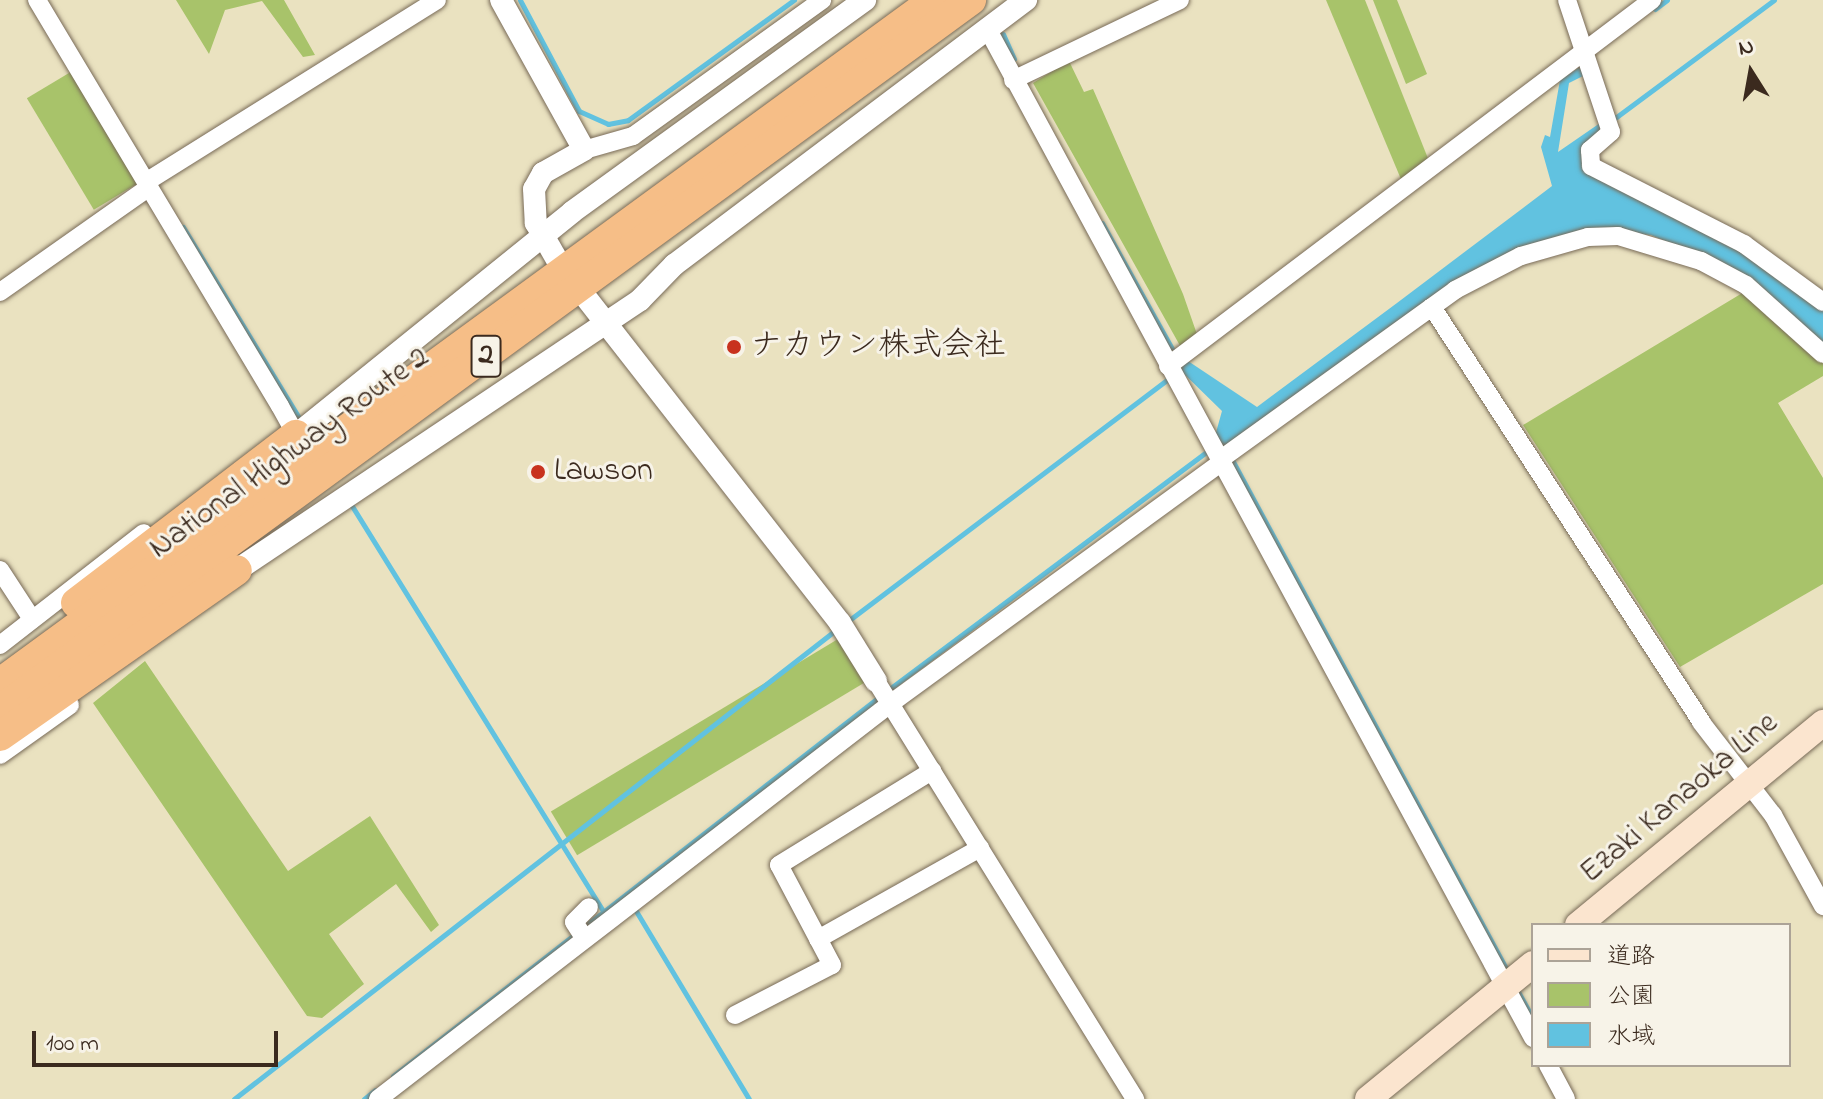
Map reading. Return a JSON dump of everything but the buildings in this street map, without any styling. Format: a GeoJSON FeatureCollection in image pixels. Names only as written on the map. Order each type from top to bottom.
{"type":"FeatureCollection","features":[{"type":"Feature","properties":{"kind":"highway","name":"National Highway Route 2"},"geometry":{"type":"LineString","coordinates":[[0,683],[934,0]]}},
{"type":"Feature","properties":{"kind":"highway","name":"National Highway Route 2"},"geometry":{"type":"LineString","coordinates":[[0,710],[979,15]]}},
{"type":"Feature","properties":{"kind":"highway"},"geometry":{"type":"LineString","coordinates":[[0,665],[296,435]]}},
{"type":"Feature","properties":{"kind":"highway"},"geometry":{"type":"LineString","coordinates":[[0,736],[237,570]]}},
{"type":"Feature","properties":{"kind":"main road","name":"Ezaki Kanaoka Line"},"geometry":{"type":"LineString","coordinates":[[1580,923],[1750,787],[1823,723]]}},
{"type":"Feature","properties":{"kind":"main road"},"geometry":{"type":"LineString","coordinates":[[1368,1099],[1517,980]]}},
{"type":"Feature","properties":{"kind":"street"},"geometry":{"type":"LineString","coordinates":[[37,0],[150,181],[296,435]]}},
{"type":"Feature","properties":{"kind":"street"},"geometry":{"type":"LineString","coordinates":[[0,292],[150,181],[437,0]]}},
{"type":"Feature","properties":{"kind":"street"},"geometry":{"type":"LineString","coordinates":[[501,0],[584,150]]}},
{"type":"Feature","properties":{"kind":"street"},"geometry":{"type":"LineString","coordinates":[[556,258],[544,237],[534,189],[543,173],[584,150],[633,136],[822,0]]}},
{"type":"Feature","properties":{"kind":"street"},"geometry":{"type":"LineString","coordinates":[[0,645],[159,522],[296,435],[544,237],[865,0]]}},
{"type":"Feature","properties":{"kind":"street"},"geometry":{"type":"LineString","coordinates":[[0,755],[119,669],[237,570],[604,323],[979,15],[1026,0]]}},
{"type":"Feature","properties":{"kind":"street"},"geometry":{"type":"LineString","coordinates":[[1019,77],[1180,0]]}},
{"type":"Feature","properties":{"kind":"street"},"geometry":{"type":"LineString","coordinates":[[1567,0],[1588,47],[1608,122],[1586,156],[1591,166],[1744,244],[1823,302]]}},
{"type":"Feature","properties":{"kind":"street"},"geometry":{"type":"LineString","coordinates":[[1175,361],[1652,0]]}},
{"type":"Feature","properties":{"kind":"street"},"geometry":{"type":"LineString","coordinates":[[979,15],[1019,77],[1175,361],[1222,454],[1517,980],[1531,1031]]}},
{"type":"Feature","properties":{"kind":"street"},"geometry":{"type":"LineString","coordinates":[[378,1099],[581,933],[633,904],[889,702],[1222,454],[1432,307],[1521,256],[1618,236],[1737,279],[1823,354]]}},
{"type":"Feature","properties":{"kind":"street"},"geometry":{"type":"LineString","coordinates":[[587,299],[840,623],[1135,1099]]}},
{"type":"Feature","properties":{"kind":"street"},"geometry":{"type":"LineString","coordinates":[[1432,307],[1750,787],[1823,906]]}},
{"type":"Feature","properties":{"kind":"street"},"geometry":{"type":"LineString","coordinates":[[0,570],[32,619]]}},
{"type":"Feature","properties":{"kind":"street"},"geometry":{"type":"LineString","coordinates":[[735,1015],[832,965],[779,865],[932,771]]}},
{"type":"Feature","properties":{"kind":"street"},"geometry":{"type":"LineString","coordinates":[[818,939],[980,848]]}},
{"type":"Feature","properties":{"kind":"street"},"geometry":{"type":"LineString","coordinates":[[581,933],[589,907]]}},
{"type":"Feature","properties":{"kind":"street"},"geometry":{"type":"LineString","coordinates":[[1549,1067],[1566,1099]]}},
{"type":"Feature","properties":{"kind":"green space"},"geometry":{"type":"Polygon","coordinates":[[[176,0],[284,0],[315,55],[303,57],[262,1],[225,10],[209,54],[176,0]]]}},
{"type":"Feature","properties":{"kind":"green space"},"geometry":{"type":"Polygon","coordinates":[[[1326,0],[1365,0],[1431,166],[1403,184],[1326,0]]]}},
{"type":"Feature","properties":{"kind":"green space"},"geometry":{"type":"Polygon","coordinates":[[[1373,0],[1397,0],[1427,74],[1406,84],[1373,0]]]}},
{"type":"Feature","properties":{"kind":"green space"},"geometry":{"type":"Polygon","coordinates":[[[1069,61],[1084,92],[1093,89],[1183,294],[1199,340],[1183,351],[1033,83],[1069,61]]]}},
{"type":"Feature","properties":{"kind":"green space"},"geometry":{"type":"Polygon","coordinates":[[[74,70],[141,181],[94,210],[27,98],[74,70]]]}},
{"type":"Feature","properties":{"kind":"green space"},"geometry":{"type":"Polygon","coordinates":[[[1744,292],[1823,363],[1823,376],[1778,403],[1823,478],[1823,584],[1680,667],[1523,425],[1744,292]]]}},
{"type":"Feature","properties":{"kind":"green space"},"geometry":{"type":"Polygon","coordinates":[[[838,639],[864,683],[577,855],[551,812],[838,639]]]}},
{"type":"Feature","properties":{"kind":"green space"},"geometry":{"type":"Polygon","coordinates":[[[145,661],[288,871],[370,816],[439,925],[431,932],[396,884],[329,934],[364,984],[322,1018],[307,1016],[93,703],[145,661]]]}},
{"type":"Feature","properties":{"kind":"water"},"geometry":{"type":"Polygon","coordinates":[[[1583,65],[1587,74],[1569,83],[1558,152],[1603,121],[1605,129],[1581,150],[1584,170],[1738,248],[1823,309],[1823,345],[1735,271],[1651,235],[1629,233],[1506,258],[1224,452],[1215,436],[1222,411],[1178,368],[1188,361],[1257,407],[1397,303],[1552,186],[1541,147],[1545,135],[1550,137],[1560,80],[1583,65]]]}},
{"type":"Feature","properties":{"kind":"waterway"},"geometry":{"type":"LineString","coordinates":[[520,0],[579,111],[608,124],[628,120],[794,0]]}},
{"type":"Feature","properties":{"kind":"waterway"},"geometry":{"type":"LineString","coordinates":[[1655,9],[1667,0]]}},
{"type":"Feature","properties":{"kind":"waterway"},"geometry":{"type":"LineString","coordinates":[[1611,121],[1774,0]]}},
{"type":"Feature","properties":{"kind":"waterway"},"geometry":{"type":"LineString","coordinates":[[1003,34],[1014,59]]}},
{"type":"Feature","properties":{"kind":"waterway"},"geometry":{"type":"LineString","coordinates":[[1102,223],[1175,354]]}},
{"type":"Feature","properties":{"kind":"waterway"},"geometry":{"type":"LineString","coordinates":[[183,227],[298,416]]}},
{"type":"Feature","properties":{"kind":"waterway"},"geometry":{"type":"LineString","coordinates":[[848,621],[1167,380]]}},
{"type":"Feature","properties":{"kind":"waterway"},"geometry":{"type":"LineString","coordinates":[[888,690],[1210,449]]}},
{"type":"Feature","properties":{"kind":"waterway"},"geometry":{"type":"LineString","coordinates":[[1230,456],[1508,972]]}},
{"type":"Feature","properties":{"kind":"waterway"},"geometry":{"type":"LineString","coordinates":[[352,506],[604,912]]}},
{"type":"Feature","properties":{"kind":"waterway"},"geometry":{"type":"LineString","coordinates":[[234,1099],[833,632]]}},
{"type":"Feature","properties":{"kind":"waterway"},"geometry":{"type":"LineString","coordinates":[[393,1076],[880,696]]}},
{"type":"Feature","properties":{"kind":"waterway"},"geometry":{"type":"LineString","coordinates":[[633,906],[749,1099]]}},
{"type":"Feature","properties":{"kind":"waterway"},"geometry":{"type":"LineString","coordinates":[[1516,988],[1531,1015]]}},
{"type":"Feature","properties":{"kind":"waterway"},"geometry":{"type":"LineString","coordinates":[[364,1099],[375,1090]]}},
{"type":"Feature","properties":{"kind":"place","name":"ナカウン株式会社"},"geometry":{"type":"Point","coordinates":[734,347]}},
{"type":"Feature","properties":{"kind":"place","name":"Lawson"},"geometry":{"type":"Point","coordinates":[538,472]}}]}
